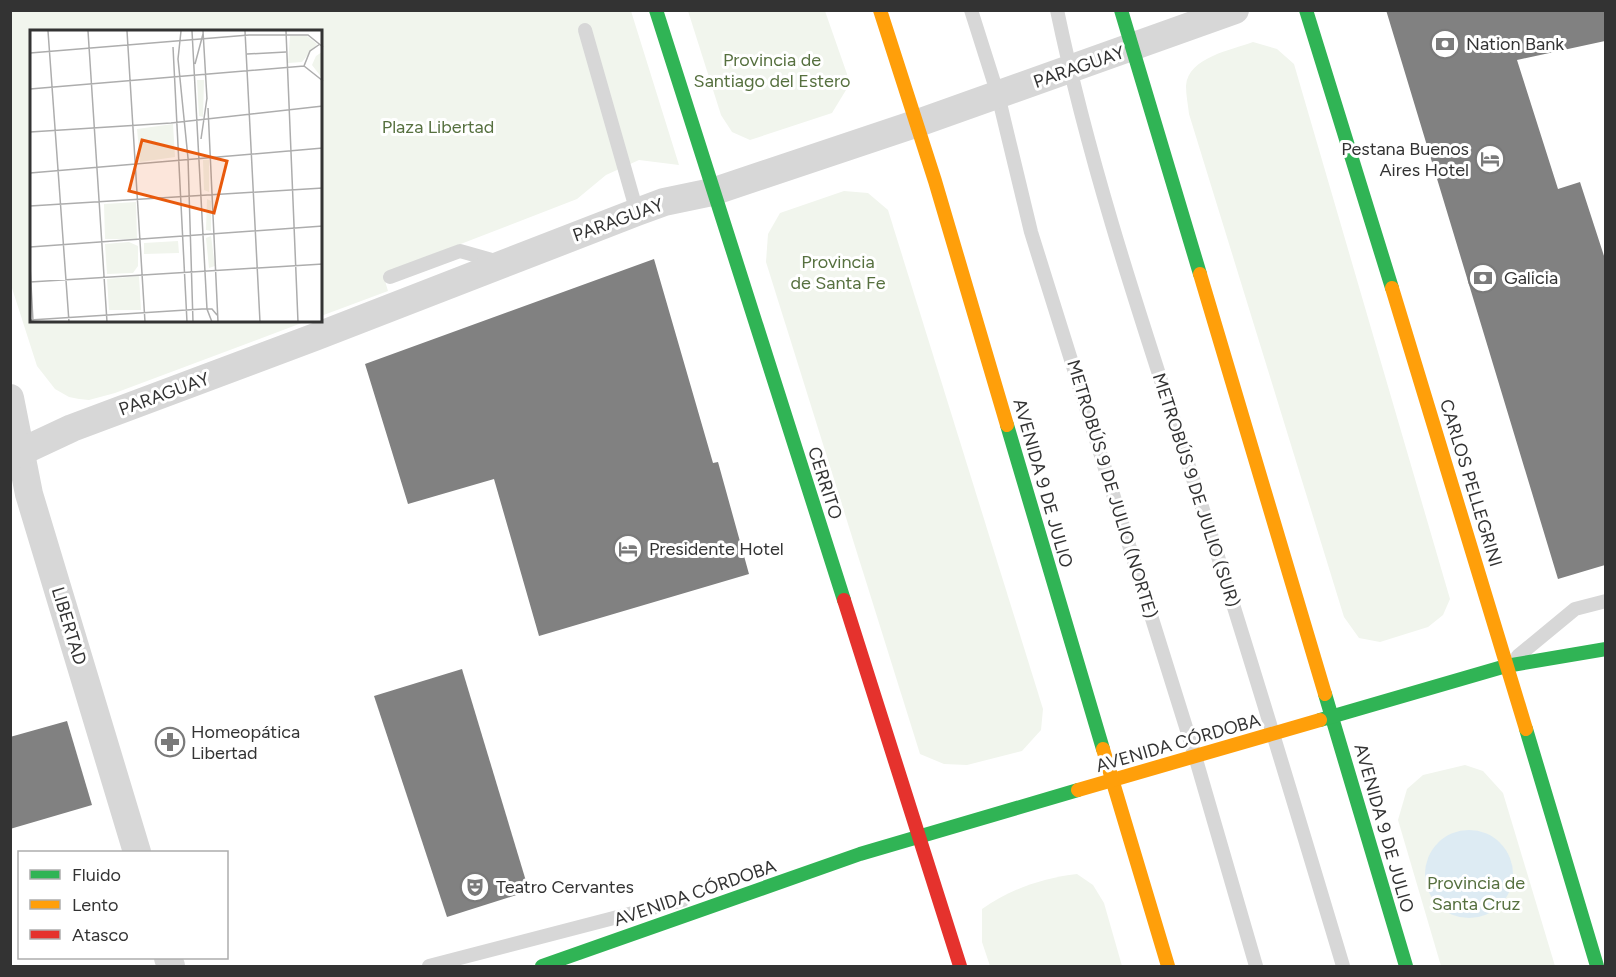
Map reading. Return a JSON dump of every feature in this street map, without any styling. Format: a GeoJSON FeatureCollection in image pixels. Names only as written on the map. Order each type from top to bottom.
{"type":"FeatureCollection","features":[{"type":"Feature","properties":{"kind":"main road","name":"CERRITO"},"geometry":{"type":"LineString","coordinates":[[656,10],[960,966]]}},
{"type":"Feature","properties":{"kind":"main road","name":"AVENIDA 9 DE JULIO"},"geometry":{"type":"LineString","coordinates":[[880,10],[918,123],[1168,966]]}},
{"type":"Feature","properties":{"kind":"main road","name":"AVENIDA 9 DE JULIO"},"geometry":{"type":"LineString","coordinates":[[1121,10],[1406,966]]}},
{"type":"Feature","properties":{"kind":"main road","name":"CARLOS PELLEGRINI"},"geometry":{"type":"LineString","coordinates":[[1306,10],[1479,570],[1597,966]]}},
{"type":"Feature","properties":{"kind":"main road","name":"AVENIDA CÓRDOBA"},"geometry":{"type":"LineString","coordinates":[[542,966],[860,854],[920,836],[1506,666],[1605,649]]}},
{"type":"Feature","properties":{"kind":"street","name":"PARAGUAY"},"geometry":{"type":"LineString","coordinates":[[16,454],[72,428],[664,202],[712,192],[918,123],[1235,10]]}},
{"type":"Feature","properties":{"kind":"street","name":"LIBERTAD"},"geometry":{"type":"LineString","coordinates":[[10,398],[16,454],[137,851]]}},
{"type":"Feature","properties":{"kind":"lane","name":"METROBÚS 9 DE JULIO (NORTE)"},"geometry":{"type":"LineString","coordinates":[[971,10],[998,95],[1031,232],[1195,756],[1256,966]]}},
{"type":"Feature","properties":{"kind":"lane","name":"METROBÚS 9 DE JULIO (SUR)"},"geometry":{"type":"LineString","coordinates":[[1058,10],[1069,70],[1160,385],[1275,733],[1343,966]]}},
{"type":"Feature","properties":{"kind":"lane"},"geometry":{"type":"LineString","coordinates":[[585,30],[637,212]]}},
{"type":"Feature","properties":{"kind":"lane"},"geometry":{"type":"LineString","coordinates":[[390,277],[460,251],[504,263]]}},
{"type":"Feature","properties":{"kind":"lane","name":"AVENIDA CÓRDOBA"},"geometry":{"type":"LineString","coordinates":[[1506,666],[1575,609],[1605,600]]}},
{"type":"Feature","properties":{"kind":"lane","name":"AVENIDA CÓRDOBA"},"geometry":{"type":"LineString","coordinates":[[429,966],[860,854]]}},
{"type":"Feature","properties":{"kind":"green space","name":"Plaza Libertad"},"geometry":{"type":"Polygon","coordinates":[[[10,11],[631,11],[679,165],[639,160],[606,175],[577,199],[383,274],[388,291],[322,316],[322,30],[30,30],[30,322],[304,322],[115,393],[89,400],[79,399],[69,397],[55,389],[37,366],[11,285],[10,11]]]}},
{"type":"Feature","properties":{"kind":"green space","name":"Provincia de Santiago del Estero"},"geometry":{"type":"Polygon","coordinates":[[[688,11],[825,11],[847,74],[846,90],[832,113],[750,140],[732,132],[721,115],[688,11]]]}},
{"type":"Feature","properties":{"kind":"green space"},"geometry":{"type":"Polygon","coordinates":[[[1253,42],[1277,49],[1294,64],[1450,599],[1443,615],[1428,627],[1380,642],[1359,638],[1344,617],[1189,114],[1186,86],[1194,68],[1212,56],[1253,42]]]}},
{"type":"Feature","properties":{"kind":"green space","name":"Provincia de Santa Fe"},"geometry":{"type":"Polygon","coordinates":[[[844,191],[868,193],[888,210],[1043,709],[1041,730],[1022,751],[967,765],[944,764],[920,754],[766,262],[768,234],[780,213],[844,191]]]}},
{"type":"Feature","properties":{"kind":"green space","name":"Provincia de Santa Cruz"},"geometry":{"type":"Polygon","coordinates":[[[1465,765],[1483,771],[1503,793],[1555,966],[1441,966],[1398,820],[1407,789],[1423,775],[1465,765]]]}},
{"type":"Feature","properties":{"kind":"green space"},"geometry":{"type":"Polygon","coordinates":[[[1077,874],[1093,885],[1104,903],[1122,966],[990,966],[982,942],[982,909],[1027,886],[1052,878],[1077,874]]]}},
{"type":"Feature","properties":{"kind":"shaded area"},"geometry":{"type":"Polygon","coordinates":[[[1469,830],[1486,833],[1500,843],[1510,857],[1513,874],[1510,891],[1500,905],[1486,915],[1469,918],[1452,915],[1438,905],[1428,891],[1425,874],[1428,857],[1438,843],[1452,833],[1469,830]]]}},
{"type":"Feature","properties":{"kind":"building"},"geometry":{"type":"Polygon","coordinates":[[[1386,10],[1605,10],[1605,41],[1517,60],[1558,189],[1580,182],[1605,259],[1605,565],[1558,579],[1386,10]]]}},
{"type":"Feature","properties":{"kind":"building"},"geometry":{"type":"Polygon","coordinates":[[[654,259],[713,463],[718,462],[749,574],[539,636],[494,479],[408,504],[365,364],[654,259]]]}},
{"type":"Feature","properties":{"kind":"building"},"geometry":{"type":"Polygon","coordinates":[[[462,669],[529,891],[447,917],[374,696],[462,669]]]}},
{"type":"Feature","properties":{"kind":"building"},"geometry":{"type":"Polygon","coordinates":[[[67,721],[92,805],[10,829],[10,737],[67,721]]]}},
{"type":"Feature","properties":{"kind":"traffic: fast"},"geometry":{"type":"LineString","coordinates":[[656,10],[844,600]]}},
{"type":"Feature","properties":{"kind":"traffic: fast"},"geometry":{"type":"LineString","coordinates":[[1121,10],[1200,274]]}},
{"type":"Feature","properties":{"kind":"traffic: fast"},"geometry":{"type":"LineString","coordinates":[[1306,10],[1392,288]]}},
{"type":"Feature","properties":{"kind":"traffic: fast"},"geometry":{"type":"LineString","coordinates":[[1007,425],[1103,749]]}},
{"type":"Feature","properties":{"kind":"traffic: fast"},"geometry":{"type":"LineString","coordinates":[[1320,720],[1506,666],[1606,649]]}},
{"type":"Feature","properties":{"kind":"traffic: fast"},"geometry":{"type":"LineString","coordinates":[[1325,694],[1406,966]]}},
{"type":"Feature","properties":{"kind":"traffic: fast"},"geometry":{"type":"LineString","coordinates":[[1526,729],[1597,966]]}},
{"type":"Feature","properties":{"kind":"traffic: fast"},"geometry":{"type":"LineString","coordinates":[[542,966],[860,854],[1078,790]]}},
{"type":"Feature","properties":{"kind":"traffic: slow"},"geometry":{"type":"LineString","coordinates":[[880,10],[935,181],[1007,425]]}},
{"type":"Feature","properties":{"kind":"traffic: slow"},"geometry":{"type":"LineString","coordinates":[[1200,274],[1325,694]]}},
{"type":"Feature","properties":{"kind":"traffic: slow"},"geometry":{"type":"LineString","coordinates":[[1392,288],[1526,729]]}},
{"type":"Feature","properties":{"kind":"traffic: slow"},"geometry":{"type":"LineString","coordinates":[[1078,790],[1320,720]]}},
{"type":"Feature","properties":{"kind":"traffic: slow"},"geometry":{"type":"LineString","coordinates":[[1103,749],[1168,966]]}},
{"type":"Feature","properties":{"kind":"traffic: jam"},"geometry":{"type":"LineString","coordinates":[[844,600],[960,966]]}},
{"type":"Feature","properties":{"kind":"place","name":"Nation Bank"},"geometry":{"type":"Point","coordinates":[1445,44]}},
{"type":"Feature","properties":{"kind":"place","name":"Pestana Buenos Aires Hotel"},"geometry":{"type":"Point","coordinates":[1490,159]}},
{"type":"Feature","properties":{"kind":"place","name":"Galicia"},"geometry":{"type":"Point","coordinates":[1483,278]}},
{"type":"Feature","properties":{"kind":"place","name":"Presidente Hotel"},"geometry":{"type":"Point","coordinates":[628,549]}},
{"type":"Feature","properties":{"kind":"place","name":"Homeopática Libertad"},"geometry":{"type":"Point","coordinates":[170,742]}},
{"type":"Feature","properties":{"kind":"place","name":"Teatro Cervantes"},"geometry":{"type":"Point","coordinates":[475,887]}}]}
